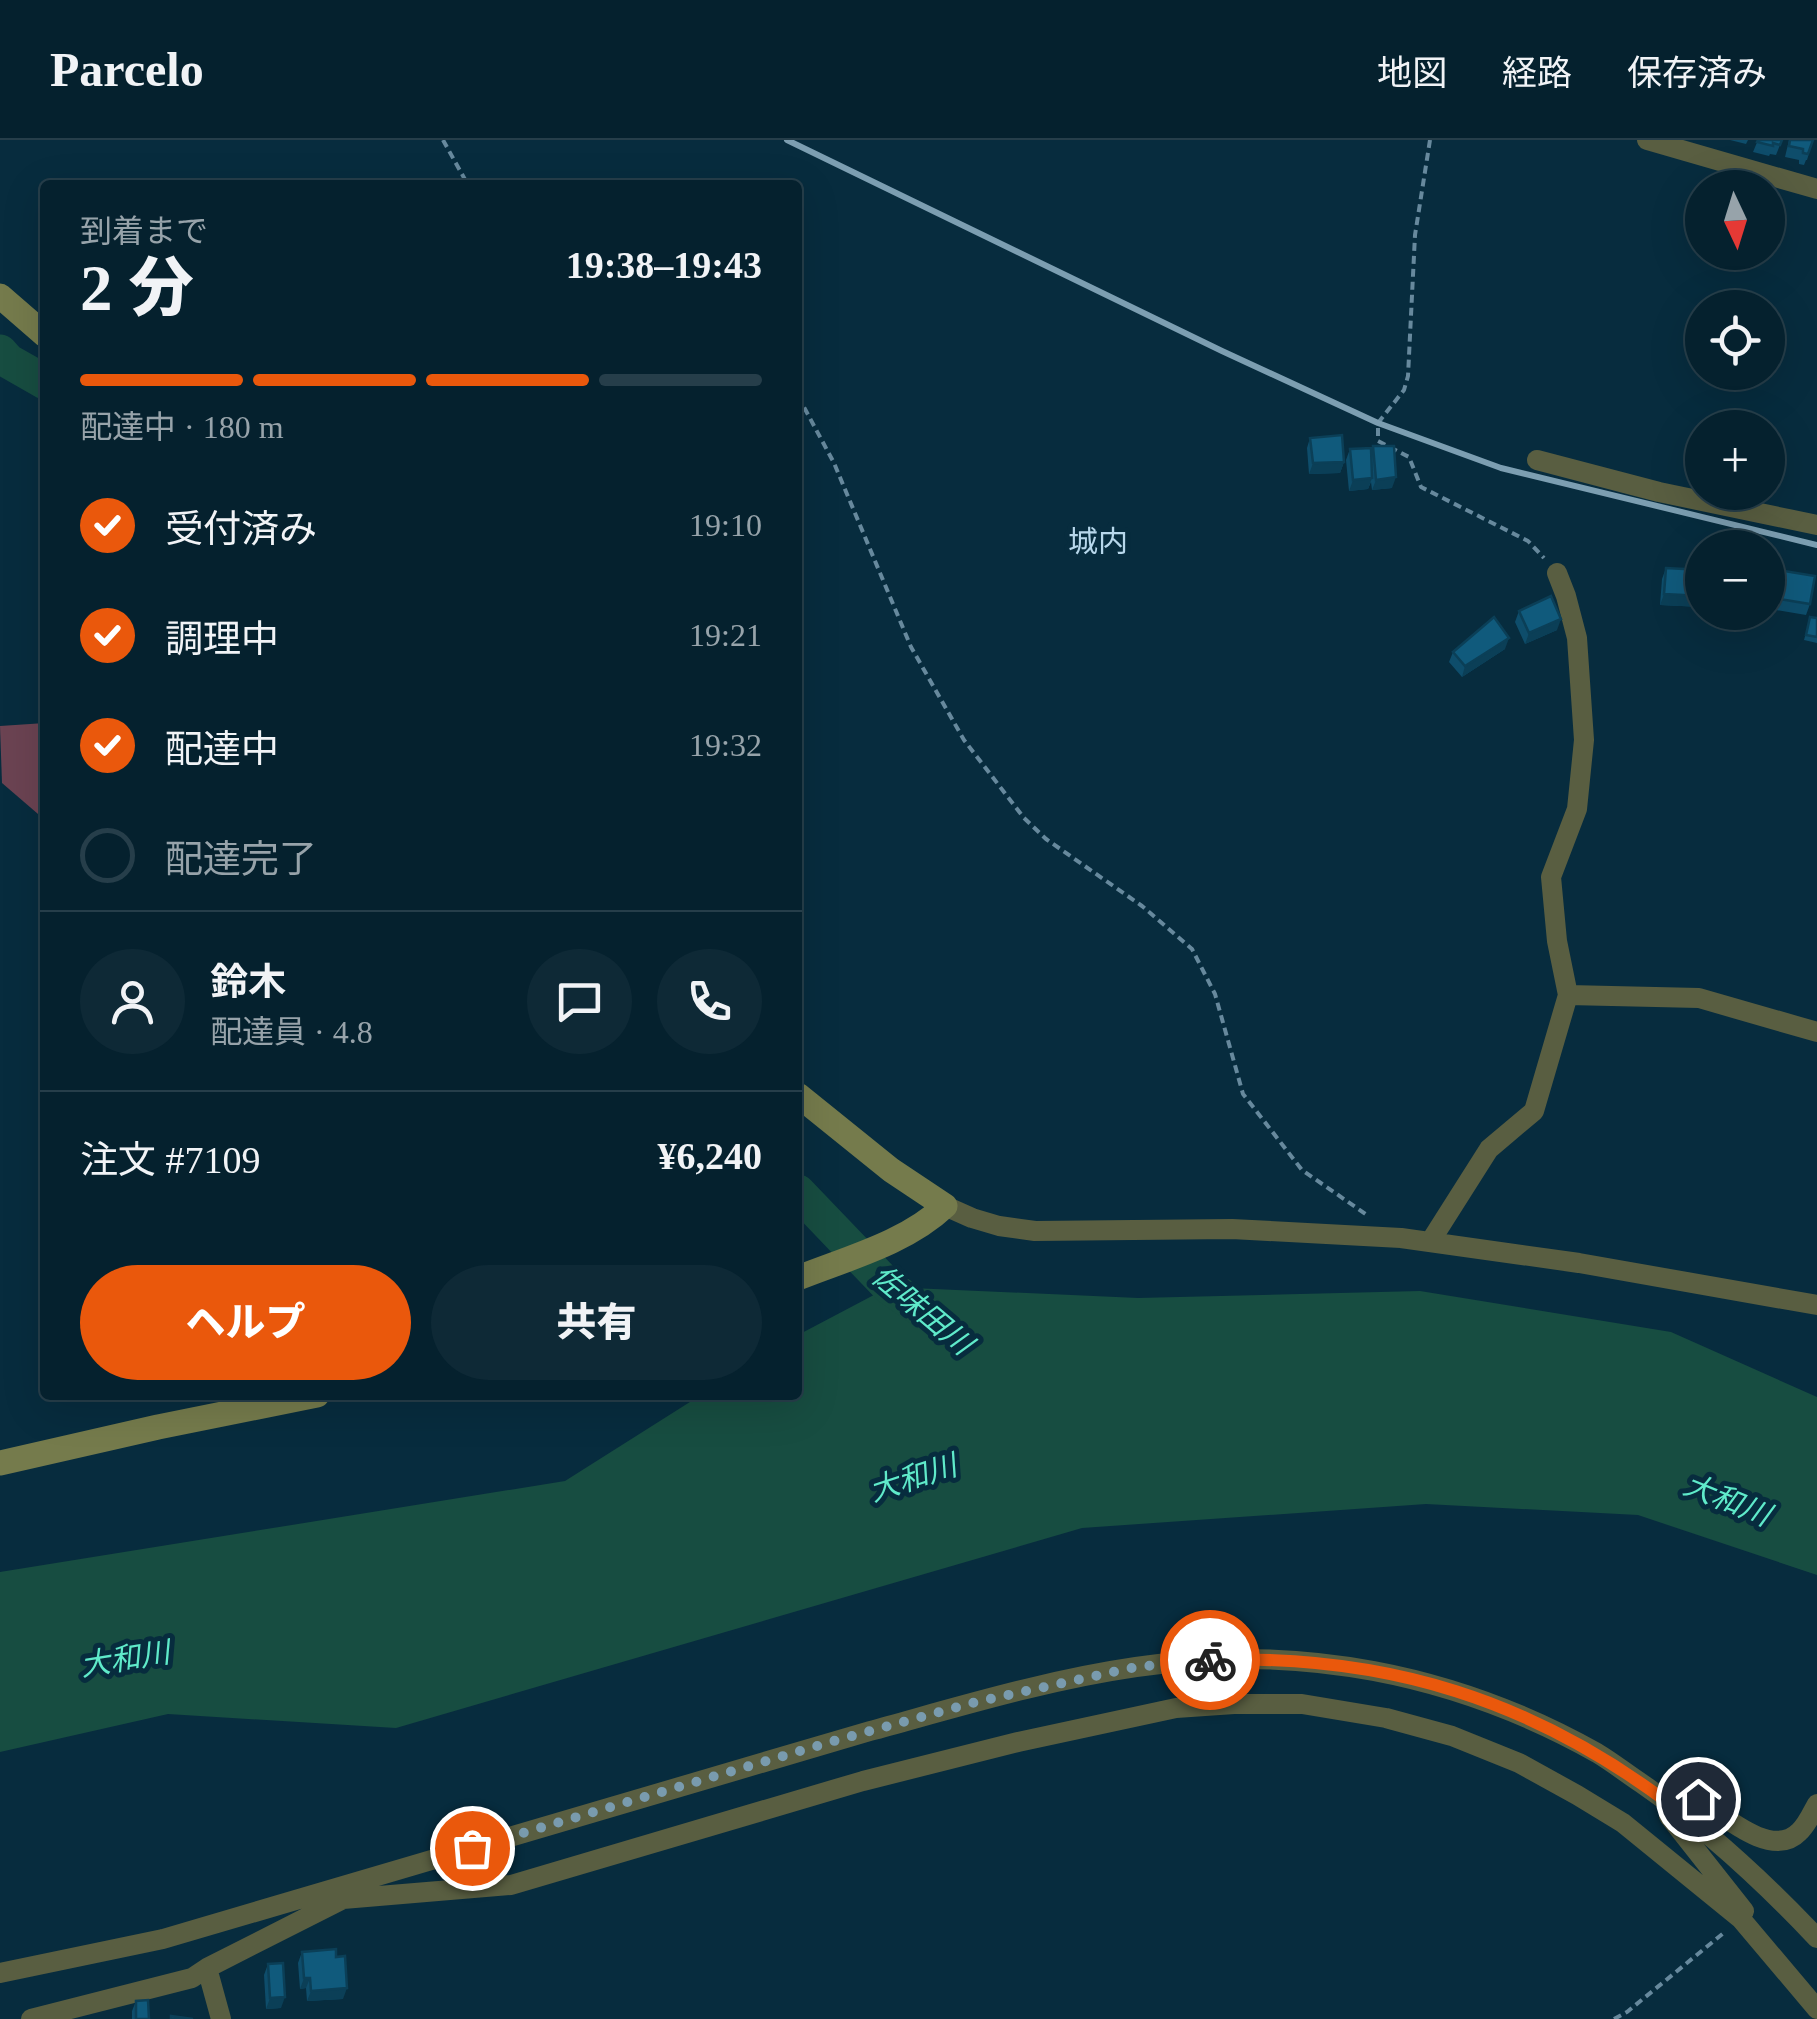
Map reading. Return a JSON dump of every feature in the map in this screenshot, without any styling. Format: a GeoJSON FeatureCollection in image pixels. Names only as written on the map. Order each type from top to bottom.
{"type":"FeatureCollection","features":[{"type":"Feature","properties":{"kind":"street"},"geometry":{"type":"LineString","coordinates":[[1647,140],[1817,189]]}},
{"type":"Feature","properties":{"kind":"street"},"geometry":{"type":"LineString","coordinates":[[0,296],[40,331]]}},
{"type":"Feature","properties":{"kind":"street"},"geometry":{"type":"LineString","coordinates":[[1536,460],[1659,492],[1817,525]]}},
{"type":"Feature","properties":{"kind":"street"},"geometry":{"type":"LineString","coordinates":[[1430,1242],[1489,1149],[1534,1111],[1568,995],[1556,941],[1551,877],[1577,809],[1584,740],[1576,638],[1557,573]]}},
{"type":"Feature","properties":{"kind":"street"},"geometry":{"type":"LineString","coordinates":[[1568,995],[1699,998],[1817,1032]]}},
{"type":"Feature","properties":{"kind":"street"},"geometry":{"type":"LineString","coordinates":[[802,1099],[891,1170],[945,1206],[999,1226],[1035,1230],[1212,1228],[1401,1238],[1594,1266],[1817,1306]]}},
{"type":"Feature","properties":{"kind":"street"},"geometry":{"type":"LineString","coordinates":[[802,1276],[908,1234],[945,1206]]}},
{"type":"Feature","properties":{"kind":"street"},"geometry":{"type":"LineString","coordinates":[[0,1462],[291,1400]]}},
{"type":"Feature","properties":{"kind":"street"},"geometry":{"type":"LineString","coordinates":[[0,1973],[84,1958],[341,1893],[834,1741],[976,1702],[1136,1667],[1212,1660],[1344,1664],[1458,1690],[1535,1723],[1598,1754],[1675,1808],[1720,1843],[1817,1938]]}},
{"type":"Feature","properties":{"kind":"street"},"geometry":{"type":"LineString","coordinates":[[31,2019],[192,1978],[341,1893],[511,1885],[863,1781],[1018,1742],[1176,1708],[1234,1704],[1302,1704],[1386,1718],[1452,1736],[1519,1764],[1623,1824],[1741,1919],[1817,2010]]}},
{"type":"Feature","properties":{"kind":"street"},"geometry":{"type":"LineString","coordinates":[[1741,1919],[1746,1913],[1669,1816],[1691,1797],[1758,1838],[1786,1841],[1796,1836],[1817,1804]]}},
{"type":"Feature","properties":{"kind":"street"},"geometry":{"type":"LineString","coordinates":[[207,1968],[221,2019]]}},
{"type":"Feature","properties":{"kind":"path"},"geometry":{"type":"LineString","coordinates":[[443,140],[465,180]]}},
{"type":"Feature","properties":{"kind":"path"},"geometry":{"type":"LineString","coordinates":[[1430,140],[1415,235],[1408,376],[1404,390],[1378,423],[1378,441],[1409,458],[1421,486],[1528,541],[1557,573]]}},
{"type":"Feature","properties":{"kind":"path"},"geometry":{"type":"LineString","coordinates":[[802,403],[834,463],[911,647],[964,740],[1024,818],[1142,906],[1192,949],[1215,994],[1242,1094],[1302,1170],[1401,1238]]}},
{"type":"Feature","properties":{"kind":"path"},"geometry":{"type":"LineString","coordinates":[[1614,2019],[1741,1919]]}},
{"type":"Feature","properties":{"kind":"shaded area"},"geometry":{"type":"Polygon","coordinates":[[[40,723],[40,816],[2,783],[0,726],[40,723]]]}},
{"type":"Feature","properties":{"kind":"water","name":"大和川"},"geometry":{"type":"Polygon","coordinates":[[[889,1287],[1138,1298],[1420,1291],[1671,1332],[1817,1397],[1817,1575],[1638,1515],[1426,1504],[1082,1528],[396,1728],[168,1714],[0,1752],[0,1572],[565,1481],[693,1400],[802,1400],[802,1333],[889,1287]]]}},
{"type":"Feature","properties":{"kind":"building"},"geometry":{"type":"Polygon","coordinates":[[[1758,140],[1782,140],[1780,145],[1773,146],[1758,140]]]}},
{"type":"Feature","properties":{"kind":"building"},"geometry":{"type":"Polygon","coordinates":[[[1790,140],[1813,140],[1808,154],[1789,146],[1790,140]]]}},
{"type":"Feature","properties":{"kind":"building"},"geometry":{"type":"Polygon","coordinates":[[[1342,435],[1344,462],[1313,463],[1310,438],[1342,435]]]}},
{"type":"Feature","properties":{"kind":"building"},"geometry":{"type":"Polygon","coordinates":[[[1373,446],[1394,446],[1396,477],[1376,480],[1373,446]]]}},
{"type":"Feature","properties":{"kind":"building"},"geometry":{"type":"Polygon","coordinates":[[[1371,448],[1372,478],[1353,480],[1350,449],[1371,448]]]}},
{"type":"Feature","properties":{"kind":"building"},"geometry":{"type":"Polygon","coordinates":[[[1666,568],[1685,569],[1685,595],[1664,594],[1666,568]]]}},
{"type":"Feature","properties":{"kind":"building"},"geometry":{"type":"Polygon","coordinates":[[[1785,571],[1815,576],[1810,604],[1785,600],[1785,571]]]}},
{"type":"Feature","properties":{"kind":"building"},"geometry":{"type":"Polygon","coordinates":[[[1551,596],[1561,619],[1529,633],[1519,611],[1551,596]]]}},
{"type":"Feature","properties":{"kind":"building"},"geometry":{"type":"Polygon","coordinates":[[[1494,617],[1509,638],[1465,666],[1453,652],[1494,617]]]}},
{"type":"Feature","properties":{"kind":"building"},"geometry":{"type":"Polygon","coordinates":[[[1810,617],[1817,618],[1817,637],[1806,635],[1810,617]]]}},
{"type":"Feature","properties":{"kind":"building"},"geometry":{"type":"Polygon","coordinates":[[[336,1949],[336,1957],[345,1956],[347,1988],[311,1991],[310,1978],[304,1978],[302,1952],[336,1949]]]}},
{"type":"Feature","properties":{"kind":"building"},"geometry":{"type":"Polygon","coordinates":[[[283,1963],[285,1997],[270,1998],[268,1964],[283,1963]]]}},
{"type":"Feature","properties":{"kind":"building"},"geometry":{"type":"Polygon","coordinates":[[[148,2000],[149,2019],[136,2019],[136,2001],[148,2000]]]}},
{"type":"Feature","properties":{"kind":"waterway","name":"佐味田川"},"geometry":{"type":"LineString","coordinates":[[0,352],[40,379]]}},
{"type":"Feature","properties":{"kind":"waterway","name":"佐味田川"},"geometry":{"type":"LineString","coordinates":[[802,1196],[889,1287],[928,1314]]}},
{"type":"Feature","properties":{"kind":"railway"},"geometry":{"type":"LineString","coordinates":[[787,140],[1378,423],[1501,468],[1817,545]]}},
{"type":"Feature","properties":{"kind":"way so far"},"geometry":{"type":"LineString","coordinates":[[472,1848],[976,1702],[1136,1667],[1210,1660]]}},
{"type":"Feature","properties":{"kind":"district","name":"城内"},"geometry":{"type":"Point","coordinates":[1098,542]}},
{"type":"Feature","properties":{"kind":"route"},"geometry":{"type":"LineString","coordinates":[[1210,1660],[1344,1664],[1458,1690],[1598,1754],[1675,1808],[1683,1800],[1698,1799]]}}]}
